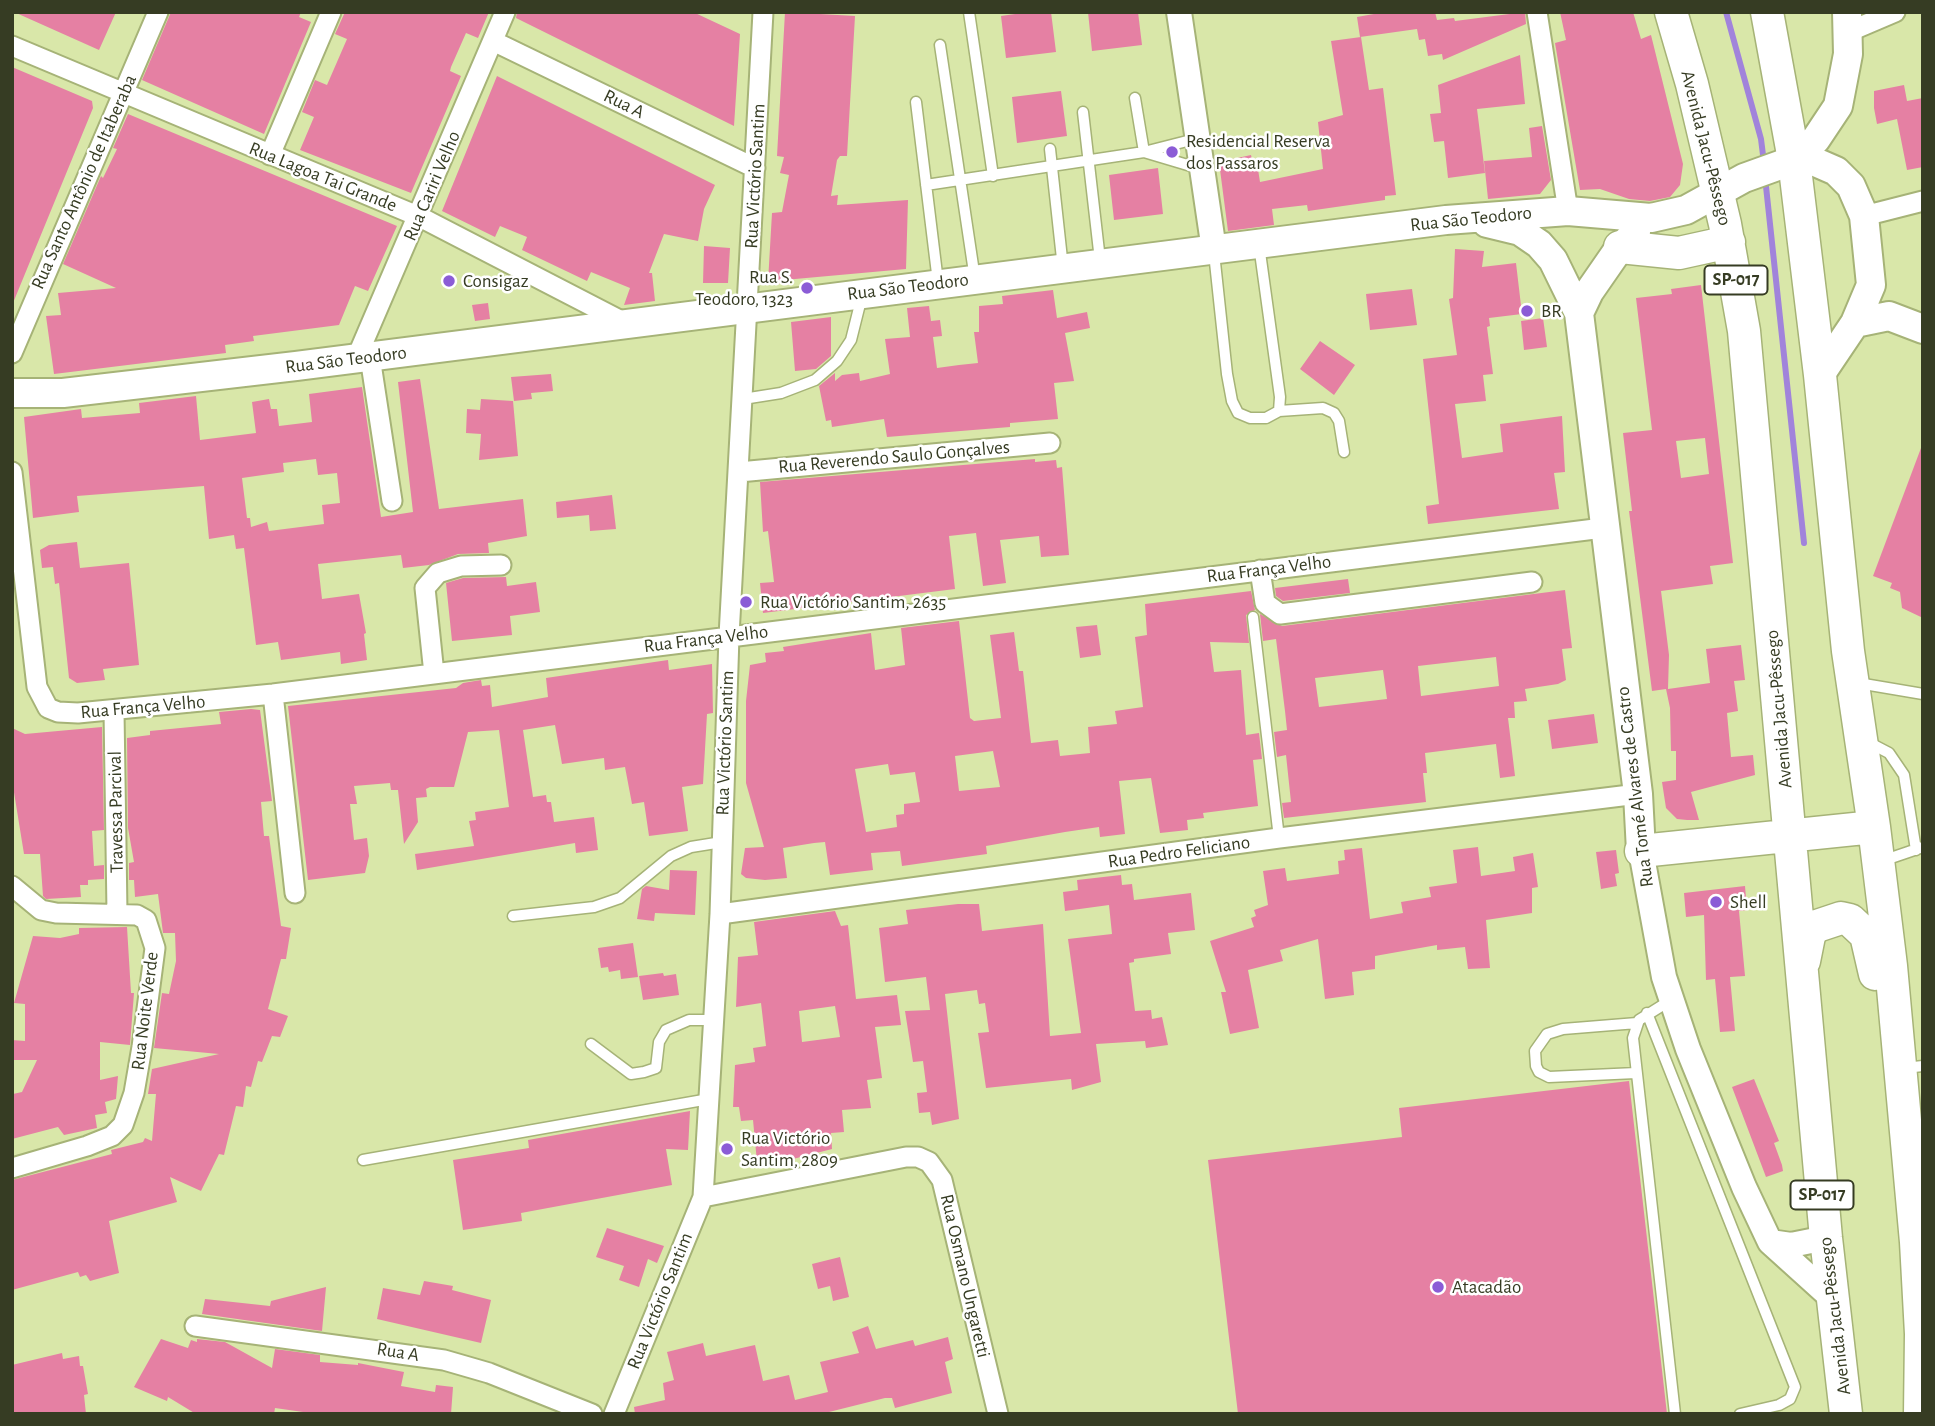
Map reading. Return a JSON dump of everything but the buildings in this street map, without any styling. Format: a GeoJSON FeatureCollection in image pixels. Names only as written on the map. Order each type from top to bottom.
{"type":"FeatureCollection","features":[{"type":"Feature","properties":{"kind":"highway","name":"Avenida Jacu-Pêssego"},"geometry":{"type":"LineString","coordinates":[[1671,12],[1731,186],[1729,242],[1744,331],[1826,1238],[1846,1414]]}},
{"type":"Feature","properties":{"kind":"highway"},"geometry":{"type":"LineString","coordinates":[[1767,12],[1786,162],[1821,375],[1852,683],[1911,1067],[1921,1334],[1920,1414]]}},
{"type":"Feature","properties":{"kind":"highway"},"geometry":{"type":"LineString","coordinates":[[1620,247],[1679,253],[1729,242]]}},
{"type":"Feature","properties":{"kind":"highway"},"geometry":{"type":"LineString","coordinates":[[1641,850],[1874,827]]}},
{"type":"Feature","properties":{"kind":"highway"},"geometry":{"type":"LineString","coordinates":[[1803,976],[1805,950],[1814,926],[1841,918],[1850,920],[1866,935],[1876,980],[1886,1097],[1916,1242]]}},
{"type":"Feature","properties":{"kind":"main road"},"geometry":{"type":"LineString","coordinates":[[1786,162],[1816,139],[1838,106],[1845,84],[1847,22]]}},
{"type":"Feature","properties":{"kind":"main road","name":"Rua São Teodoro"},"geometry":{"type":"LineString","coordinates":[[12,393],[63,393],[363,358],[863,292],[1446,220],[1568,211],[1651,218],[1686,210],[1731,186],[1786,162]]}},
{"type":"Feature","properties":{"kind":"main road"},"geometry":{"type":"LineString","coordinates":[[1786,162],[1813,162],[1836,172],[1851,186],[1864,216],[1871,285],[1889,316]]}},
{"type":"Feature","properties":{"kind":"main road"},"geometry":{"type":"LineString","coordinates":[[1580,313],[1589,292],[1620,247],[1651,218]]}},
{"type":"Feature","properties":{"kind":"main road","name":"Rua Tomé Alvares de Castro"},"geometry":{"type":"LineString","coordinates":[[1446,220],[1497,224],[1520,231],[1539,244],[1558,269],[1580,313],[1603,528],[1638,794],[1641,850]]}},
{"type":"Feature","properties":{"kind":"main road"},"geometry":{"type":"LineString","coordinates":[[1821,375],[1855,323],[1871,285]]}},
{"type":"Feature","properties":{"kind":"main road"},"geometry":{"type":"LineString","coordinates":[[1855,323],[1889,316],[1923,329]]}},
{"type":"Feature","properties":{"kind":"street","name":"Rua Santo Antônio de Itaberaba"},"geometry":{"type":"LineString","coordinates":[[12,353],[158,12]]}},
{"type":"Feature","properties":{"kind":"street"},"geometry":{"type":"LineString","coordinates":[[270,155],[331,12]]}},
{"type":"Feature","properties":{"kind":"street","name":"Rua Cariri Velho"},"geometry":{"type":"LineString","coordinates":[[363,358],[505,12]]}},
{"type":"Feature","properties":{"kind":"street","name":"Rua Victório Santim"},"geometry":{"type":"LineString","coordinates":[[614,1414],[703,1197],[720,914],[729,636],[763,12]]}},
{"type":"Feature","properties":{"kind":"street"},"geometry":{"type":"LineString","coordinates":[[1179,12],[1214,250]]}},
{"type":"Feature","properties":{"kind":"street"},"geometry":{"type":"LineString","coordinates":[[1536,12],[1568,211]]}},
{"type":"Feature","properties":{"kind":"street"},"geometry":{"type":"LineString","coordinates":[[1847,22],[1895,12]]}},
{"type":"Feature","properties":{"kind":"street","name":"Rua A"},"geometry":{"type":"LineString","coordinates":[[493,41],[755,168]]}},
{"type":"Feature","properties":{"kind":"street","name":"Rua Lagoa Tai Grande"},"geometry":{"type":"LineString","coordinates":[[12,46],[123,95],[420,217],[627,324]]}},
{"type":"Feature","properties":{"kind":"street"},"geometry":{"type":"LineString","coordinates":[[1864,216],[1923,201]]}},
{"type":"Feature","properties":{"kind":"street"},"geometry":{"type":"LineString","coordinates":[[363,358],[391,501]]}},
{"type":"Feature","properties":{"kind":"street","name":"Rua Reverendo Saulo Gonçalves"},"geometry":{"type":"LineString","coordinates":[[739,472],[1050,443]]}},
{"type":"Feature","properties":{"kind":"street","name":"Rua França Velho"},"geometry":{"type":"LineString","coordinates":[[12,472],[37,687],[48,708],[68,713],[114,711],[273,694],[1603,528]]}},
{"type":"Feature","properties":{"kind":"street"},"geometry":{"type":"LineString","coordinates":[[434,674],[425,588],[438,573],[461,566],[501,565]]}},
{"type":"Feature","properties":{"kind":"street"},"geometry":{"type":"LineString","coordinates":[[1260,570],[1265,603],[1280,614],[1532,582]]}},
{"type":"Feature","properties":{"kind":"street"},"geometry":{"type":"LineString","coordinates":[[12,624],[31,633]]}},
{"type":"Feature","properties":{"kind":"street"},"geometry":{"type":"LineString","coordinates":[[273,694],[295,893]]}},
{"type":"Feature","properties":{"kind":"street","name":"Travessa Parcival"},"geometry":{"type":"LineString","coordinates":[[114,711],[117,913]]}},
{"type":"Feature","properties":{"kind":"street","name":"Rua Pedro Feliciano"},"geometry":{"type":"LineString","coordinates":[[720,914],[1279,838],[1638,794]]}},
{"type":"Feature","properties":{"kind":"street","name":"Rua Tomé Alvares de Castro"},"geometry":{"type":"LineString","coordinates":[[1641,850],[1650,910],[1671,1000],[1718,1125],[1770,1242],[1832,1298]]}},
{"type":"Feature","properties":{"kind":"street","name":"Rua Noite Verde"},"geometry":{"type":"LineString","coordinates":[[12,886],[28,902],[48,912],[137,915],[146,920],[155,948],[134,1093],[123,1125],[112,1136],[87,1146],[12,1167]]}},
{"type":"Feature","properties":{"kind":"street","name":"Rua Osmano Ungaretti"},"geometry":{"type":"LineString","coordinates":[[703,1197],[906,1157],[918,1157],[929,1162],[942,1180],[998,1414]]}},
{"type":"Feature","properties":{"kind":"street"},"geometry":{"type":"LineString","coordinates":[[1770,1242],[1791,1245],[1826,1238]]}},
{"type":"Feature","properties":{"kind":"street","name":"Rua A"},"geometry":{"type":"LineString","coordinates":[[195,1326],[444,1360],[499,1377],[592,1414]]}},
{"type":"Feature","properties":{"kind":"lane"},"geometry":{"type":"LineString","coordinates":[[969,12],[993,176]]}},
{"type":"Feature","properties":{"kind":"lane"},"geometry":{"type":"LineString","coordinates":[[940,46],[975,279]]}},
{"type":"Feature","properties":{"kind":"lane"},"geometry":{"type":"LineString","coordinates":[[1135,98],[1144,152]]}},
{"type":"Feature","properties":{"kind":"lane"},"geometry":{"type":"LineString","coordinates":[[916,102],[939,283]]}},
{"type":"Feature","properties":{"kind":"lane"},"geometry":{"type":"LineString","coordinates":[[1083,112],[1100,264]]}},
{"type":"Feature","properties":{"kind":"lane"},"geometry":{"type":"LineString","coordinates":[[926,185],[1052,168],[1144,152],[1198,138]]}},
{"type":"Feature","properties":{"kind":"lane"},"geometry":{"type":"LineString","coordinates":[[1050,149],[1063,268]]}},
{"type":"Feature","properties":{"kind":"lane"},"geometry":{"type":"LineString","coordinates":[[1144,152],[1202,170]]}},
{"type":"Feature","properties":{"kind":"lane"},"geometry":{"type":"LineString","coordinates":[[1259,244],[1280,397],[1279,411]]}},
{"type":"Feature","properties":{"kind":"lane"},"geometry":{"type":"LineString","coordinates":[[1214,250],[1231,401],[1237,413],[1250,418],[1266,418],[1279,411],[1323,408],[1334,413],[1339,421],[1344,452]]}},
{"type":"Feature","properties":{"kind":"lane"},"geometry":{"type":"LineString","coordinates":[[743,399],[781,393],[816,380],[851,340],[863,292]]}},
{"type":"Feature","properties":{"kind":"lane"},"geometry":{"type":"LineString","coordinates":[[1254,617],[1279,838]]}},
{"type":"Feature","properties":{"kind":"lane"},"geometry":{"type":"LineString","coordinates":[[1852,683],[1895,687],[1923,694]]}},
{"type":"Feature","properties":{"kind":"lane"},"geometry":{"type":"LineString","coordinates":[[1861,738],[1889,753],[1905,775],[1919,849],[1878,862]]}},
{"type":"Feature","properties":{"kind":"lane"},"geometry":{"type":"LineString","coordinates":[[513,916],[594,907],[607,903],[620,898],[671,856],[691,847],[722,842]]}},
{"type":"Feature","properties":{"kind":"lane"},"geometry":{"type":"LineString","coordinates":[[1671,1000],[1647,1013],[1637,1023],[1633,1038],[1675,1414]]}},
{"type":"Feature","properties":{"kind":"lane"},"geometry":{"type":"LineString","coordinates":[[1647,1013],[1681,1106],[1761,1296],[1795,1387],[1790,1399],[1779,1405],[1740,1414]]}},
{"type":"Feature","properties":{"kind":"lane"},"geometry":{"type":"LineString","coordinates":[[591,1044],[631,1074],[644,1072],[656,1068],[659,1042],[666,1030],[689,1020],[714,1020]]}},
{"type":"Feature","properties":{"kind":"lane"},"geometry":{"type":"LineString","coordinates":[[1636,1073],[1549,1077],[1536,1066],[1535,1051],[1547,1034],[1563,1029],[1637,1023]]}},
{"type":"Feature","properties":{"kind":"lane"},"geometry":{"type":"LineString","coordinates":[[363,1160],[709,1099]]}},
{"type":"Feature","properties":{"kind":"waterway"},"geometry":{"type":"LineString","coordinates":[[1726,12],[1761,139],[1764,163]]}},
{"type":"Feature","properties":{"kind":"waterway"},"geometry":{"type":"LineString","coordinates":[[1765,177],[1804,543]]}},
{"type":"Feature","properties":{"kind":"place","name":"Residencial Reserva dos Passaros"},"geometry":{"type":"Point","coordinates":[1172,152]}},
{"type":"Feature","properties":{"kind":"place","name":"Consigaz"},"geometry":{"type":"Point","coordinates":[449,281]}},
{"type":"Feature","properties":{"kind":"place","name":"Rua S. Teodoro, 1323"},"geometry":{"type":"Point","coordinates":[807,288]}},
{"type":"Feature","properties":{"kind":"place","name":"BR"},"geometry":{"type":"Point","coordinates":[1527,311]}},
{"type":"Feature","properties":{"kind":"place","name":"Rua Victório Santim, 2635"},"geometry":{"type":"Point","coordinates":[746,602]}},
{"type":"Feature","properties":{"kind":"place","name":"Shell"},"geometry":{"type":"Point","coordinates":[1716,902]}},
{"type":"Feature","properties":{"kind":"place","name":"Rua Victório Santim, 2809"},"geometry":{"type":"Point","coordinates":[727,1149]}},
{"type":"Feature","properties":{"kind":"place","name":"Atacadão"},"geometry":{"type":"Point","coordinates":[1438,1287]}}]}
